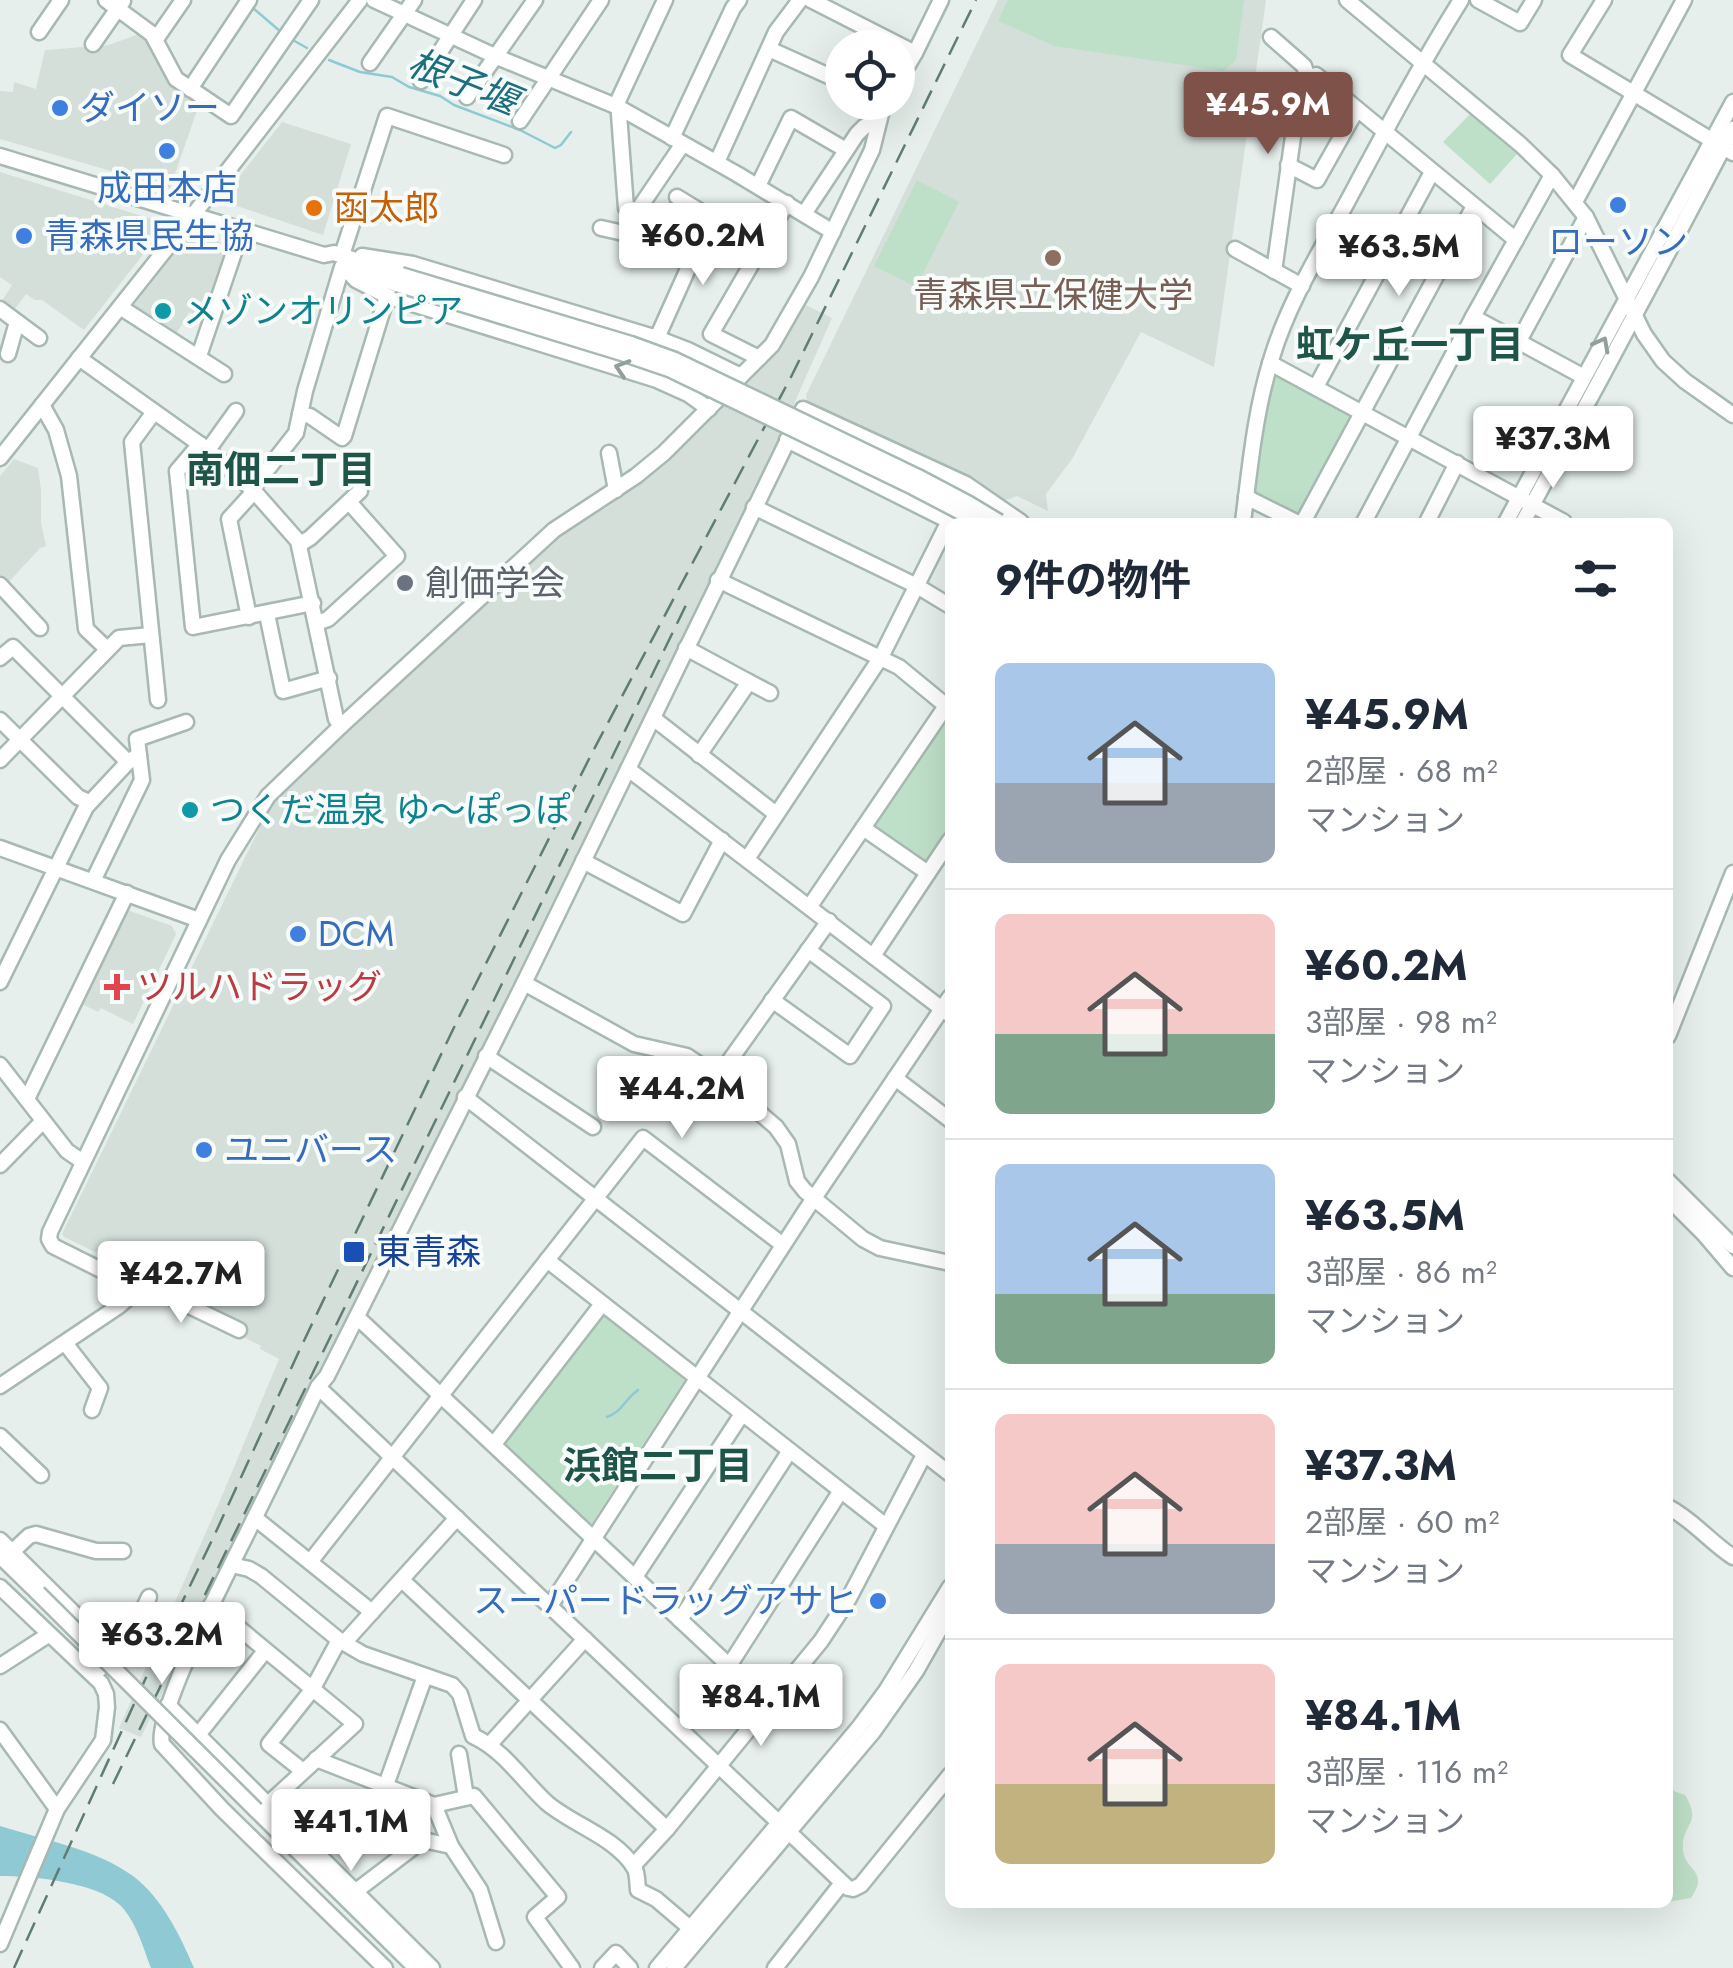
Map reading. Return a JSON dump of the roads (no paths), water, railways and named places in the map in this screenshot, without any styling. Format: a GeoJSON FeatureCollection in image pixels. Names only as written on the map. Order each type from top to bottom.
{"type":"FeatureCollection","features":[{"type":"Feature","properties":{"kind":"street"},"geometry":{"type":"LineString","coordinates":[[38,32],[61,0]]}},
{"type":"Feature","properties":{"kind":"street"},"geometry":{"type":"LineString","coordinates":[[156,39],[183,0]]}},
{"type":"Feature","properties":{"kind":"street"},"geometry":{"type":"LineString","coordinates":[[190,89],[249,0]]}},
{"type":"Feature","properties":{"kind":"street"},"geometry":{"type":"LineString","coordinates":[[93,44],[116,3],[156,39],[174,77],[232,115],[311,0]]}},
{"type":"Feature","properties":{"kind":"street"},"geometry":{"type":"LineString","coordinates":[[0,458],[360,0]]}},
{"type":"Feature","properties":{"kind":"street"},"geometry":{"type":"LineString","coordinates":[[374,0],[618,108],[832,232]]}},
{"type":"Feature","properties":{"kind":"street"},"geometry":{"type":"LineString","coordinates":[[370,63],[414,0]]}},
{"type":"Feature","properties":{"kind":"street"},"geometry":{"type":"LineString","coordinates":[[421,80],[474,0]]}},
{"type":"Feature","properties":{"kind":"street"},"geometry":{"type":"LineString","coordinates":[[467,97],[535,0]]}},
{"type":"Feature","properties":{"kind":"street"},"geometry":{"type":"LineString","coordinates":[[520,121],[602,0]]}},
{"type":"Feature","properties":{"kind":"street"},"geometry":{"type":"LineString","coordinates":[[665,0],[618,108],[626,208],[638,210],[677,142],[739,0]]}},
{"type":"Feature","properties":{"kind":"street"},"geometry":{"type":"LineString","coordinates":[[717,162],[779,28],[800,0]]}},
{"type":"Feature","properties":{"kind":"street"},"geometry":{"type":"LineString","coordinates":[[811,0],[870,30]]}},
{"type":"Feature","properties":{"kind":"street"},"geometry":{"type":"LineString","coordinates":[[915,53],[941,0]]}},
{"type":"Feature","properties":{"kind":"street"},"geometry":{"type":"LineString","coordinates":[[1347,0],[1552,175],[1586,217],[1644,334],[1664,361],[1684,381],[1733,415]]}},
{"type":"Feature","properties":{"kind":"street"},"geometry":{"type":"LineString","coordinates":[[1243,518],[1256,426],[1280,333],[1384,133],[1461,0]]}},
{"type":"Feature","properties":{"kind":"street"},"geometry":{"type":"LineString","coordinates":[[1478,0],[1520,23],[1534,0]]}},
{"type":"Feature","properties":{"kind":"street"},"geometry":{"type":"LineString","coordinates":[[1604,0],[1570,55],[1723,147]]}},
{"type":"Feature","properties":{"kind":"street"},"geometry":{"type":"LineString","coordinates":[[1575,202],[1684,0]]}},
{"type":"Feature","properties":{"kind":"street"},"geometry":{"type":"LineString","coordinates":[[1270,37],[1304,66],[1308,78]]}},
{"type":"Feature","properties":{"kind":"street"},"geometry":{"type":"LineString","coordinates":[[769,49],[825,74]]}},
{"type":"Feature","properties":{"kind":"street"},"geometry":{"type":"LineString","coordinates":[[1274,270],[1301,80],[1316,75],[1516,240]]}},
{"type":"Feature","properties":{"kind":"street"},"geometry":{"type":"LineString","coordinates":[[1510,518],[1526,501],[1635,316],[1723,147],[1733,102]]}},
{"type":"Feature","properties":{"kind":"street"},"geometry":{"type":"LineString","coordinates":[[1288,165],[1317,180],[1357,109]]}},
{"type":"Feature","properties":{"kind":"street"},"geometry":{"type":"LineString","coordinates":[[249,617],[229,519],[294,437],[387,116],[504,155]]}},
{"type":"Feature","properties":{"kind":"street"},"geometry":{"type":"LineString","coordinates":[[758,186],[791,118],[846,150]]}},
{"type":"Feature","properties":{"kind":"street"},"geometry":{"type":"LineString","coordinates":[[804,214],[846,150],[864,127],[877,120]]}},
{"type":"Feature","properties":{"kind":"street"},"geometry":{"type":"LineString","coordinates":[[0,1386],[124,1303],[128,1296],[124,1281],[58,1249],[50,1241],[51,1228],[234,848],[268,796],[554,530],[664,453],[772,345],[872,150],[879,120]]}},
{"type":"Feature","properties":{"kind":"street"},"geometry":{"type":"LineString","coordinates":[[1523,518],[1526,501],[1584,377],[1627,298],[1733,130]]}},
{"type":"Feature","properties":{"kind":"street"},"geometry":{"type":"LineString","coordinates":[[0,156],[324,256],[334,253],[394,285],[657,380],[710,408]]}},
{"type":"Feature","properties":{"kind":"street"},"geometry":{"type":"LineString","coordinates":[[1316,387],[1432,172]]}},
{"type":"Feature","properties":{"kind":"street"},"geometry":{"type":"LineString","coordinates":[[1366,518],[1552,175]]}},
{"type":"Feature","properties":{"kind":"street"},"geometry":{"type":"LineString","coordinates":[[676,197],[732,230]]}},
{"type":"Feature","properties":{"kind":"street"},"geometry":{"type":"LineString","coordinates":[[759,358],[711,334],[787,204]]}},
{"type":"Feature","properties":{"kind":"street"},"geometry":{"type":"LineString","coordinates":[[1302,518],[1474,206]]}},
{"type":"Feature","properties":{"kind":"street"},"geometry":{"type":"LineString","coordinates":[[1518,341],[1586,217]]}},
{"type":"Feature","properties":{"kind":"street"},"geometry":{"type":"LineString","coordinates":[[656,338],[715,220]]}},
{"type":"Feature","properties":{"kind":"street"},"geometry":{"type":"LineString","coordinates":[[601,228],[628,234],[691,262]]}},
{"type":"Feature","properties":{"kind":"street"},"geometry":{"type":"LineString","coordinates":[[199,356],[242,229]]}},
{"type":"Feature","properties":{"kind":"street"},"geometry":{"type":"LineString","coordinates":[[1236,249],[1302,286]]}},
{"type":"Feature","properties":{"kind":"street"},"geometry":{"type":"LineString","coordinates":[[345,262],[374,257],[413,264],[656,338],[742,376]]}},
{"type":"Feature","properties":{"kind":"street"},"geometry":{"type":"LineString","coordinates":[[345,262],[356,280],[394,285],[675,360],[933,485],[992,518]]}},
{"type":"Feature","properties":{"kind":"street"},"geometry":{"type":"LineString","coordinates":[[300,414],[344,436],[394,285]]}},
{"type":"Feature","properties":{"kind":"street"},"geometry":{"type":"LineString","coordinates":[[394,285],[670,369],[972,518]]}},
{"type":"Feature","properties":{"kind":"street"},"geometry":{"type":"LineString","coordinates":[[120,307],[224,374]]}},
{"type":"Feature","properties":{"kind":"street"},"geometry":{"type":"LineString","coordinates":[[0,309],[38,338]]}},
{"type":"Feature","properties":{"kind":"street"},"geometry":{"type":"LineString","coordinates":[[1473,317],[1584,377]]}},
{"type":"Feature","properties":{"kind":"street"},"geometry":{"type":"LineString","coordinates":[[8,354],[17,322]]}},
{"type":"Feature","properties":{"kind":"street"},"geometry":{"type":"LineString","coordinates":[[79,358],[204,447],[253,490],[300,544],[336,719],[341,726]]}},
{"type":"Feature","properties":{"kind":"street"},"geometry":{"type":"LineString","coordinates":[[1270,363],[1557,518]]}},
{"type":"Feature","properties":{"kind":"street"},"geometry":{"type":"LineString","coordinates":[[42,405],[56,430],[70,476],[86,628],[107,650]]}},
{"type":"Feature","properties":{"kind":"street"},"geometry":{"type":"LineString","coordinates":[[385,1968],[371,1962],[222,1809],[160,1739],[168,1705],[211,1605],[524,983],[802,409],[966,484],[1015,518]]}},
{"type":"Feature","properties":{"kind":"street"},"geometry":{"type":"LineString","coordinates":[[236,411],[177,471],[193,627],[313,603]]}},
{"type":"Feature","properties":{"kind":"street"},"geometry":{"type":"LineString","coordinates":[[154,412],[132,442],[158,700]]}},
{"type":"Feature","properties":{"kind":"street"},"geometry":{"type":"LineString","coordinates":[[786,440],[945,520]]}},
{"type":"Feature","properties":{"kind":"street"},"geometry":{"type":"LineString","coordinates":[[608,453],[616,490]]}},
{"type":"Feature","properties":{"kind":"street"},"geometry":{"type":"LineString","coordinates":[[1428,518],[1457,464]]}},
{"type":"Feature","properties":{"kind":"street"},"geometry":{"type":"LineString","coordinates":[[300,544],[354,496],[397,556],[317,624]]}},
{"type":"Feature","properties":{"kind":"street"},"geometry":{"type":"LineString","coordinates":[[1246,497],[1291,518]]}},
{"type":"Feature","properties":{"kind":"street"},"geometry":{"type":"LineString","coordinates":[[754,507],[945,603]]}},
{"type":"Feature","properties":{"kind":"street"},"geometry":{"type":"LineString","coordinates":[[747,858],[881,657],[945,532]]}},
{"type":"Feature","properties":{"kind":"street"},"geometry":{"type":"LineString","coordinates":[[718,580],[881,657],[914,678],[945,705]]}},
{"type":"Feature","properties":{"kind":"street"},"geometry":{"type":"LineString","coordinates":[[0,585],[40,628]]}},
{"type":"Feature","properties":{"kind":"street"},"geometry":{"type":"LineString","coordinates":[[267,614],[283,691],[329,678]]}},
{"type":"Feature","properties":{"kind":"street"},"geometry":{"type":"LineString","coordinates":[[0,760],[121,638],[151,634]]}},
{"type":"Feature","properties":{"kind":"street"},"geometry":{"type":"LineString","coordinates":[[0,658],[13,647],[134,758],[142,780],[93,881]]}},
{"type":"Feature","properties":{"kind":"street"},"geometry":{"type":"LineString","coordinates":[[686,648],[770,693]]}},
{"type":"Feature","properties":{"kind":"street"},"geometry":{"type":"LineString","coordinates":[[699,755],[749,682]]}},
{"type":"Feature","properties":{"kind":"street"},"geometry":{"type":"LineString","coordinates":[[810,906],[945,712]]}},
{"type":"Feature","properties":{"kind":"street"},"geometry":{"type":"LineString","coordinates":[[652,718],[776,814]]}},
{"type":"Feature","properties":{"kind":"street"},"geometry":{"type":"LineString","coordinates":[[0,720],[78,797],[89,802]]}},
{"type":"Feature","properties":{"kind":"street"},"geometry":{"type":"LineString","coordinates":[[0,982],[89,802],[134,758],[138,738],[186,722]]}},
{"type":"Feature","properties":{"kind":"street"},"geometry":{"type":"LineString","coordinates":[[628,769],[872,956],[945,1006]]}},
{"type":"Feature","properties":{"kind":"street"},"geometry":{"type":"LineString","coordinates":[[863,828],[928,873]]}},
{"type":"Feature","properties":{"kind":"street"},"geometry":{"type":"LineString","coordinates":[[583,861],[683,914],[722,840]]}},
{"type":"Feature","properties":{"kind":"street"},"geometry":{"type":"LineString","coordinates":[[0,848],[199,920]]}},
{"type":"Feature","properties":{"kind":"street"},"geometry":{"type":"LineString","coordinates":[[872,956],[945,848]]}},
{"type":"Feature","properties":{"kind":"street"},"geometry":{"type":"LineString","coordinates":[[1673,1023],[1733,873]]}},
{"type":"Feature","properties":{"kind":"street"},"geometry":{"type":"LineString","coordinates":[[27,1099],[127,892]]}},
{"type":"Feature","properties":{"kind":"street"},"geometry":{"type":"LineString","coordinates":[[718,1077],[828,922]]}},
{"type":"Feature","properties":{"kind":"street"},"geometry":{"type":"LineString","coordinates":[[0,944],[15,951]]}},
{"type":"Feature","properties":{"kind":"street"},"geometry":{"type":"LineString","coordinates":[[772,1000],[850,1056],[883,1006],[808,950]]}},
{"type":"Feature","properties":{"kind":"street"},"geometry":{"type":"LineString","coordinates":[[524,983],[634,1044],[687,1056],[718,1077],[776,1128],[788,1144],[804,1191],[863,1239],[880,1248],[945,1262]]}},
{"type":"Feature","properties":{"kind":"street"},"geometry":{"type":"LineString","coordinates":[[550,1606],[814,1198],[945,1010]]}},
{"type":"Feature","properties":{"kind":"street"},"geometry":{"type":"LineString","coordinates":[[486,1056],[593,1128]]}},
{"type":"Feature","properties":{"kind":"street"},"geometry":{"type":"LineString","coordinates":[[0,1065],[67,1150],[83,1162]]}},
{"type":"Feature","properties":{"kind":"street"},"geometry":{"type":"LineString","coordinates":[[895,1078],[945,1116]]}},
{"type":"Feature","properties":{"kind":"street"},"geometry":{"type":"LineString","coordinates":[[465,1097],[945,1470]]}},
{"type":"Feature","properties":{"kind":"street"},"geometry":{"type":"LineString","coordinates":[[0,1165],[43,1121]]}},
{"type":"Feature","properties":{"kind":"street"},"geometry":{"type":"LineString","coordinates":[[310,1562],[643,1138],[783,1246]]}},
{"type":"Feature","properties":{"kind":"street"},"geometry":{"type":"LineString","coordinates":[[1673,1186],[1733,1246]]}},
{"type":"Feature","properties":{"kind":"street"},"geometry":{"type":"LineString","coordinates":[[1673,1203],[1733,1268]]}},
{"type":"Feature","properties":{"kind":"street"},"geometry":{"type":"LineString","coordinates":[[547,1260],[886,1526]]}},
{"type":"Feature","properties":{"kind":"street"},"geometry":{"type":"LineString","coordinates":[[129,1290],[160,1292],[239,1330]]}},
{"type":"Feature","properties":{"kind":"street"},"geometry":{"type":"LineString","coordinates":[[494,1444],[602,1304]]}},
{"type":"Feature","properties":{"kind":"street"},"geometry":{"type":"LineString","coordinates":[[357,1317],[770,1704]]}},
{"type":"Feature","properties":{"kind":"street"},"geometry":{"type":"LineString","coordinates":[[65,1344],[100,1388],[92,1410]]}},
{"type":"Feature","properties":{"kind":"street"},"geometry":{"type":"LineString","coordinates":[[318,1388],[842,1883],[853,1889],[861,1885],[945,1781]]}},
{"type":"Feature","properties":{"kind":"street"},"geometry":{"type":"LineString","coordinates":[[635,1577],[742,1414]]}},
{"type":"Feature","properties":{"kind":"street"},"geometry":{"type":"LineString","coordinates":[[0,1436],[41,1476]]}},
{"type":"Feature","properties":{"kind":"street"},"geometry":{"type":"LineString","coordinates":[[680,1620],[789,1452]]}},
{"type":"Feature","properties":{"kind":"street"},"geometry":{"type":"LineString","coordinates":[[633,1866],[796,1674],[830,1628],[924,1455]]}},
{"type":"Feature","properties":{"kind":"street"},"geometry":{"type":"LineString","coordinates":[[729,1666],[840,1492]]}},
{"type":"Feature","properties":{"kind":"street"},"geometry":{"type":"LineString","coordinates":[[1673,1510],[1733,1557]]}},
{"type":"Feature","properties":{"kind":"street"},"geometry":{"type":"LineString","coordinates":[[255,1518],[372,1612]]}},
{"type":"Feature","properties":{"kind":"street"},"geometry":{"type":"LineString","coordinates":[[303,1771],[269,1744],[312,1690],[342,1641],[457,1518]]}},
{"type":"Feature","properties":{"kind":"street"},"geometry":{"type":"LineString","coordinates":[[6,1554],[36,1534],[87,1549],[122,1551]]}},
{"type":"Feature","properties":{"kind":"street"},"geometry":{"type":"LineString","coordinates":[[0,1540],[6,1554],[38,1594],[432,1968]]}},
{"type":"Feature","properties":{"kind":"street"},"geometry":{"type":"LineString","coordinates":[[6,1554],[126,1662],[148,1598]]}},
{"type":"Feature","properties":{"kind":"street"},"geometry":{"type":"LineString","coordinates":[[232,1565],[261,1576],[363,1654],[452,1685],[460,1694],[473,1736],[490,1744],[548,1804],[616,1849],[633,1866],[638,1890],[656,1899],[690,1928]]}},
{"type":"Feature","properties":{"kind":"street"},"geometry":{"type":"LineString","coordinates":[[402,1580],[666,1830]]}},
{"type":"Feature","properties":{"kind":"street"},"geometry":{"type":"LineString","coordinates":[[0,1587],[97,1679],[106,1698],[105,1733],[57,1809],[19,1900],[5,1919],[0,1944]]}},
{"type":"Feature","properties":{"kind":"street"},"geometry":{"type":"LineString","coordinates":[[674,1968],[886,1692],[945,1595]]}},
{"type":"Feature","properties":{"kind":"street"},"geometry":{"type":"LineString","coordinates":[[211,1605],[354,1724],[262,1808]]}},
{"type":"Feature","properties":{"kind":"street"},"geometry":{"type":"LineString","coordinates":[[657,1968],[873,1732],[916,1672],[945,1620]]}},
{"type":"Feature","properties":{"kind":"street"},"geometry":{"type":"LineString","coordinates":[[0,1666],[48,1635]]}},
{"type":"Feature","properties":{"kind":"street"},"geometry":{"type":"LineString","coordinates":[[490,1744],[584,1639]]}},
{"type":"Feature","properties":{"kind":"street"},"geometry":{"type":"LineString","coordinates":[[97,1679],[106,1645]]}},
{"type":"Feature","properties":{"kind":"street"},"geometry":{"type":"LineString","coordinates":[[198,1736],[266,1651]]}},
{"type":"Feature","properties":{"kind":"street"},"geometry":{"type":"LineString","coordinates":[[386,1785],[425,1676]]}},
{"type":"Feature","properties":{"kind":"street"},"geometry":{"type":"LineString","coordinates":[[168,1705],[416,1968]]}},
{"type":"Feature","properties":{"kind":"street"},"geometry":{"type":"LineString","coordinates":[[0,1730],[5,1749],[26,1764],[57,1809]]}},
{"type":"Feature","properties":{"kind":"street"},"geometry":{"type":"LineString","coordinates":[[459,1754],[466,1798]]}},
{"type":"Feature","properties":{"kind":"street"},"geometry":{"type":"LineString","coordinates":[[316,1759],[434,1805],[474,1796],[558,1897],[535,1917],[572,1968]]}},
{"type":"Feature","properties":{"kind":"street"},"geometry":{"type":"LineString","coordinates":[[434,1805],[451,1846],[480,1890],[496,1942]]}},
{"type":"Feature","properties":{"kind":"street"},"geometry":{"type":"LineString","coordinates":[[356,1892],[423,1840],[451,1846]]}},
{"type":"Feature","properties":{"kind":"street"},"geometry":{"type":"LineString","coordinates":[[776,1968],[842,1883]]}},
{"type":"Feature","properties":{"kind":"street"},"geometry":{"type":"LineString","coordinates":[[602,1968],[616,1953],[630,1968]]}},
{"type":"Feature","properties":{"kind":"water"},"geometry":{"type":"Polygon","coordinates":[[[0,1826],[86,1852],[133,1876],[161,1906],[194,1968],[151,1968],[130,1919],[109,1897],[63,1882],[0,1876],[0,1826]]]}},
{"type":"Feature","properties":{"kind":"waterway","name":"根子堰"},"geometry":{"type":"LineString","coordinates":[[253,8],[281,32]]}},
{"type":"Feature","properties":{"kind":"waterway","name":"根子堰"},"geometry":{"type":"LineString","coordinates":[[291,39],[307,48]]}},
{"type":"Feature","properties":{"kind":"waterway","name":"根子堰"},"geometry":{"type":"LineString","coordinates":[[329,60],[360,72],[392,77],[555,148],[571,132]]}},
{"type":"Feature","properties":{"kind":"waterway"},"geometry":{"type":"LineString","coordinates":[[607,1417],[638,1390]]}},
{"type":"Feature","properties":{"kind":"railway"},"geometry":{"type":"LineString","coordinates":[[14,1968],[149,1671],[459,1017],[592,753],[792,375],[976,0]]}},
{"type":"Feature","properties":{"kind":"railway"},"geometry":{"type":"LineString","coordinates":[[113,1784],[688,601]]}},
{"type":"Feature","properties":{"kind":"place","name":"ダイソー"},"geometry":{"type":"Point","coordinates":[60,108]}},
{"type":"Feature","properties":{"kind":"place","name":"成田本店"},"geometry":{"type":"Point","coordinates":[167,151]}},
{"type":"Feature","properties":{"kind":"place","name":"ローソン"},"geometry":{"type":"Point","coordinates":[1618,205]}},
{"type":"Feature","properties":{"kind":"place","name":"函太郎"},"geometry":{"type":"Point","coordinates":[314,208]}},
{"type":"Feature","properties":{"kind":"place","name":"青森県民生協"},"geometry":{"type":"Point","coordinates":[24,236]}},
{"type":"Feature","properties":{"kind":"place","name":"青森県立保健大学"},"geometry":{"type":"Point","coordinates":[1053,258]}},
{"type":"Feature","properties":{"kind":"place","name":"メゾンオリンピア"},"geometry":{"type":"Point","coordinates":[163,311]}},
{"type":"Feature","properties":{"kind":"place","name":"創価学会"},"geometry":{"type":"Point","coordinates":[405,583]}},
{"type":"Feature","properties":{"kind":"place","name":"つくだ温泉 ゆ～ぽっぽ"},"geometry":{"type":"Point","coordinates":[190,810]}},
{"type":"Feature","properties":{"kind":"place","name":"DCM"},"geometry":{"type":"Point","coordinates":[298,934]}},
{"type":"Feature","properties":{"kind":"place","name":"ツルハドラッグ"},"geometry":{"type":"Point","coordinates":[117,987]}},
{"type":"Feature","properties":{"kind":"place","name":"ユニバース"},"geometry":{"type":"Point","coordinates":[204,1150]}},
{"type":"Feature","properties":{"kind":"place","name":"東青森"},"geometry":{"type":"Point","coordinates":[354,1252]}},
{"type":"Feature","properties":{"kind":"place","name":"スーパードラッグアサヒ"},"geometry":{"type":"Point","coordinates":[878,1601]}},
{"type":"Feature","properties":{"kind":"district","name":"虹ケ丘一丁目"},"geometry":{"type":"Point","coordinates":[1410,345]}},
{"type":"Feature","properties":{"kind":"district","name":"南佃二丁目"},"geometry":{"type":"Point","coordinates":[281,470]}},
{"type":"Feature","properties":{"kind":"district","name":"浜館二丁目"},"geometry":{"type":"Point","coordinates":[658,1466]}}]}
